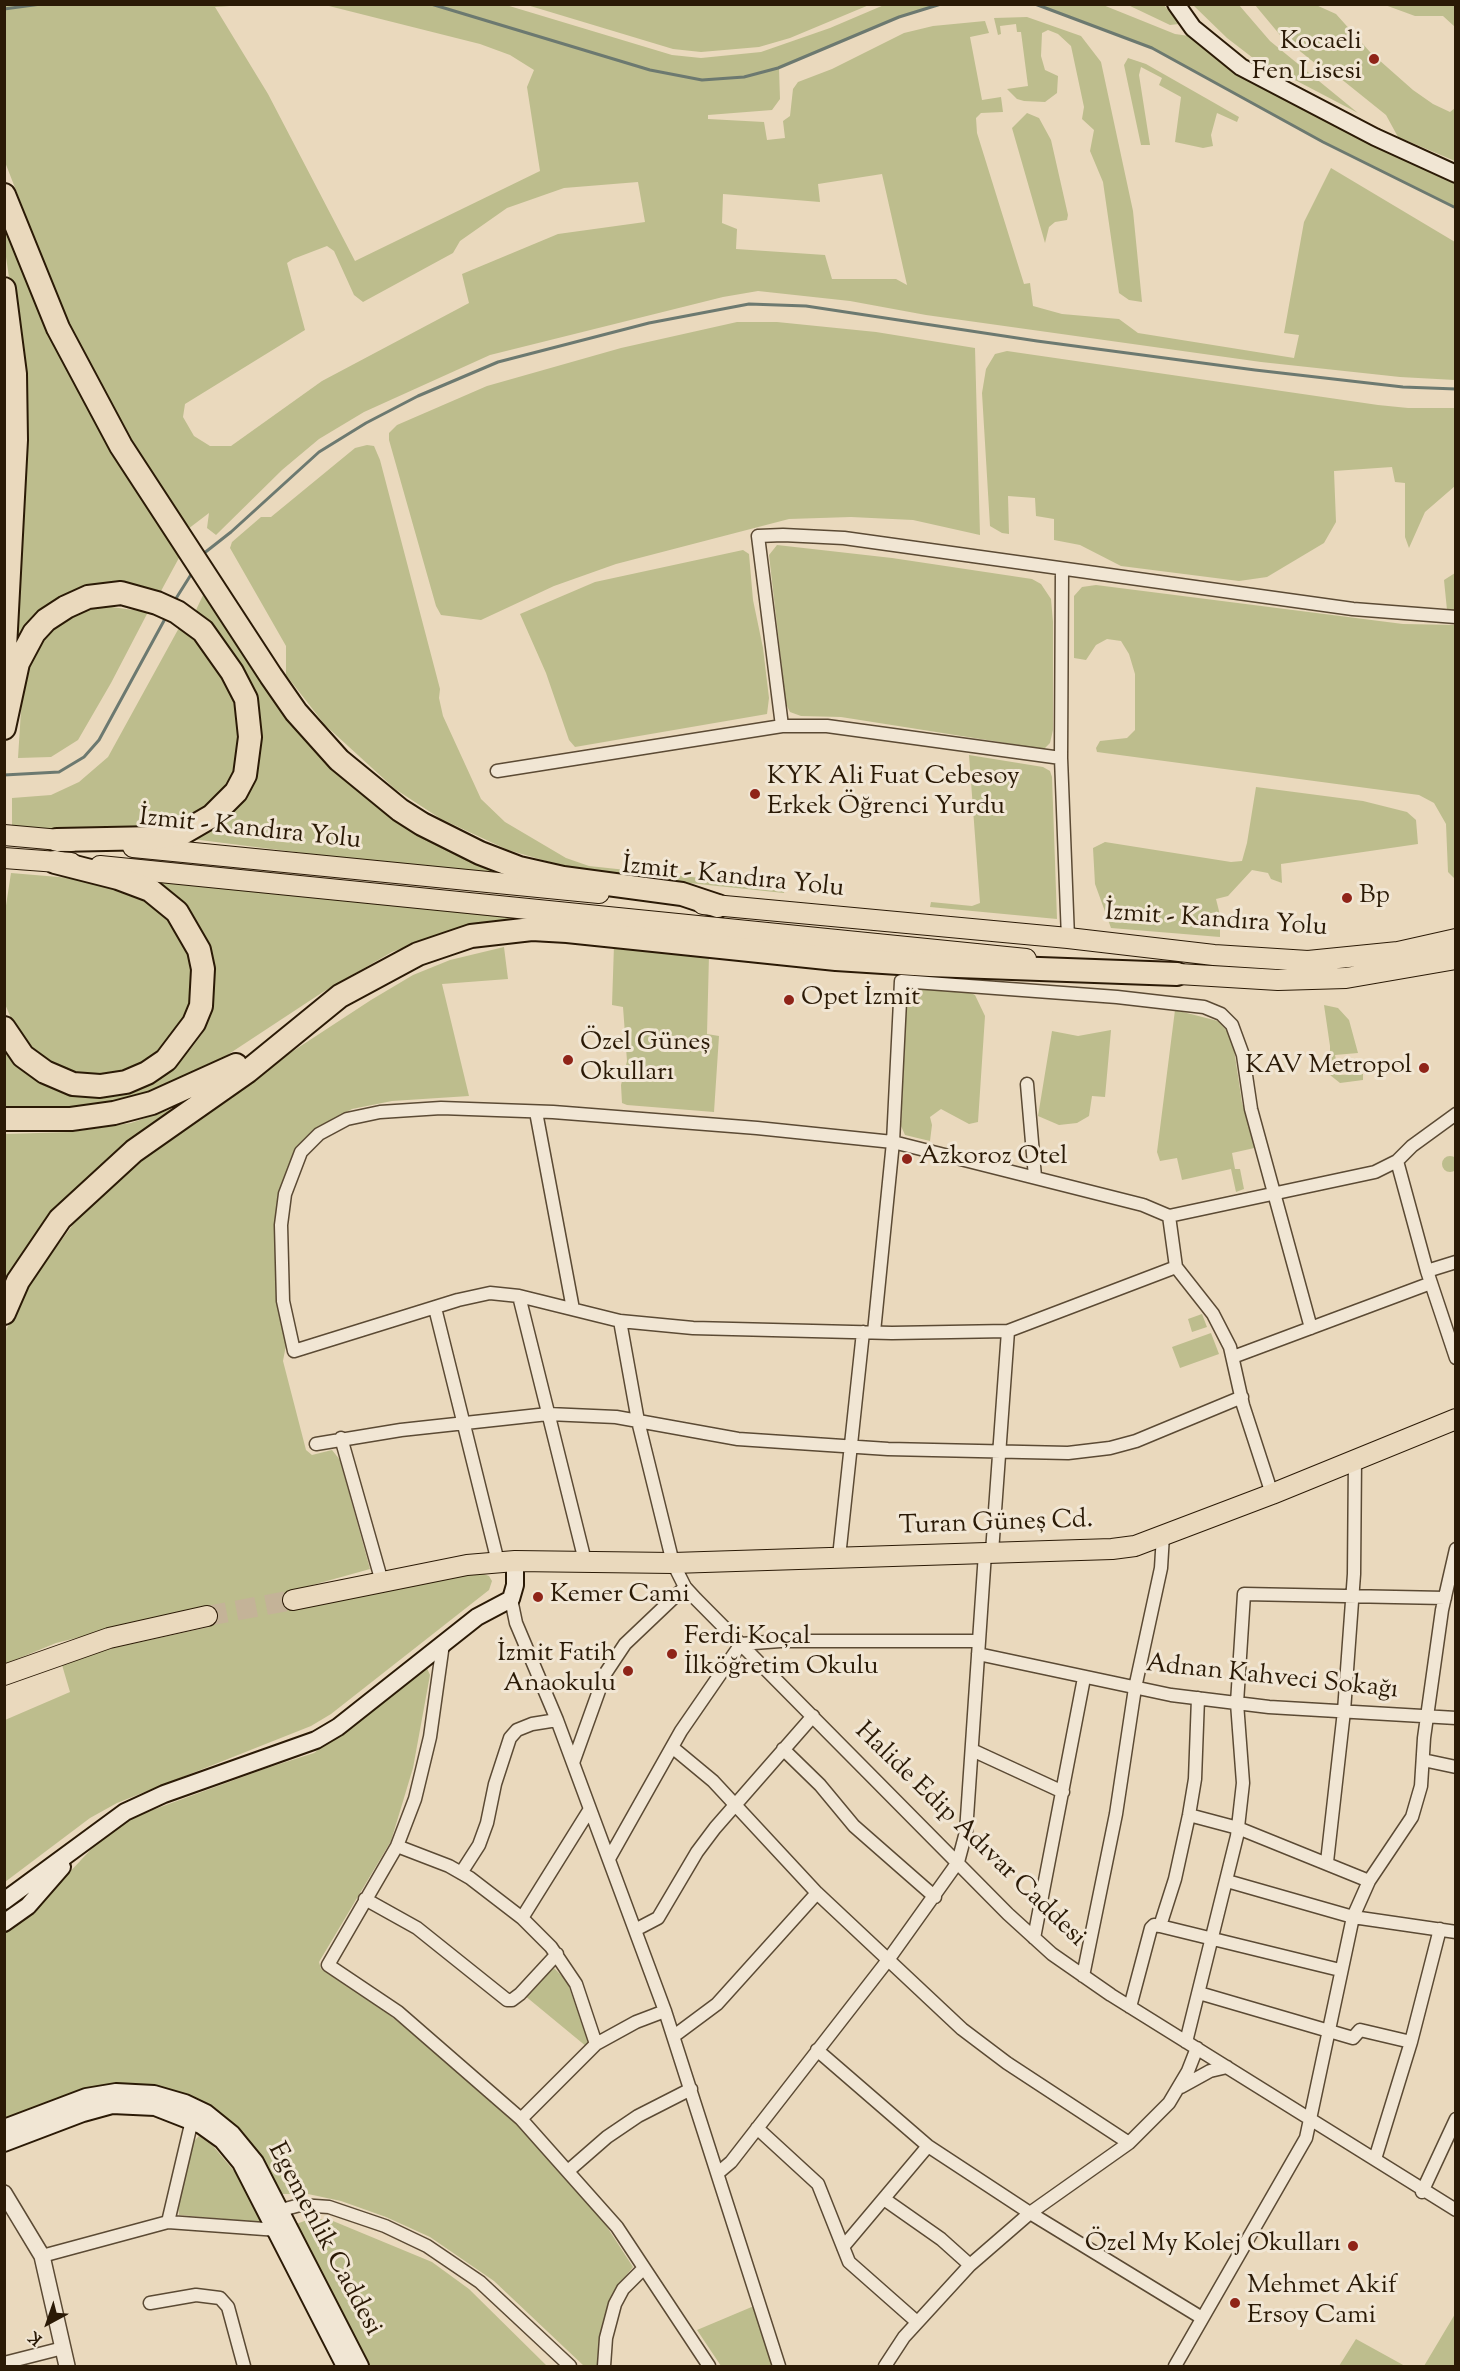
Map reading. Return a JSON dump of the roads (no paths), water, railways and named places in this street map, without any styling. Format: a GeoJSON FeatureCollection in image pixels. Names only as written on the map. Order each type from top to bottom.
{"type":"FeatureCollection","features":[{"type":"Feature","properties":{"kind":"highway"},"geometry":{"type":"LineString","coordinates":[[4,195],[58,327],[121,446],[271,676],[318,738],[381,797],[422,824],[480,853],[519,867],[586,882],[682,894],[718,906]]}},
{"type":"Feature","properties":{"kind":"highway"},"geometry":{"type":"LineString","coordinates":[[4,289],[15,374],[16,440],[4,667]]}},
{"type":"Feature","properties":{"kind":"highway"},"geometry":{"type":"LineString","coordinates":[[4,728],[18,663],[34,633],[46,620],[66,607],[88,597],[121,593],[177,612],[203,631],[232,672],[246,699],[250,737],[245,775],[236,792],[212,816],[181,834],[56,851]]}},
{"type":"Feature","properties":{"kind":"highway"},"geometry":{"type":"LineString","coordinates":[[4,1028],[23,1056],[45,1072],[73,1084],[100,1086],[126,1082],[147,1073],[166,1060],[194,1023],[201,1006],[203,969],[199,950],[177,912],[150,890],[56,851]]}},
{"type":"Feature","properties":{"kind":"highway"},"geometry":{"type":"LineString","coordinates":[[4,1313],[18,1281],[60,1219],[134,1151],[248,1071],[340,996],[418,954],[471,936],[532,929],[887,962],[1176,974]]}},
{"type":"Feature","properties":{"kind":"highway"},"geometry":{"type":"LineString","coordinates":[[4,1119],[71,1119],[152,1103],[219,1075],[297,1029]]}},
{"type":"Feature","properties":{"kind":"main road"},"geometry":{"type":"LineString","coordinates":[[1176,4],[1193,28],[1241,67],[1375,137],[1455,174]]}},
{"type":"Feature","properties":{"kind":"main road"},"geometry":{"type":"LineString","coordinates":[[1186,4],[1202,26],[1258,69],[1383,133],[1455,166]]}},
{"type":"Feature","properties":{"kind":"main road","name":"İzmit - Kandıra Yolu"},"geometry":{"type":"LineString","coordinates":[[4,835],[56,851],[1176,974],[1313,980],[1384,973],[1455,959]]}},
{"type":"Feature","properties":{"kind":"main road","name":"İzmit - Kandıra Yolu"},"geometry":{"type":"LineString","coordinates":[[4,858],[56,851],[718,906],[1068,938],[1214,955],[1308,961],[1376,954],[1455,939]]}},
{"type":"Feature","properties":{"kind":"main road","name":"Turan Güneş Cd."},"geometry":{"type":"LineString","coordinates":[[293,1600],[467,1565],[506,1561],[673,1563],[1112,1549],[1135,1546],[1272,1494],[1355,1458],[1455,1419]]}},
{"type":"Feature","properties":{"kind":"main road"},"geometry":{"type":"LineString","coordinates":[[4,1901],[109,1822],[142,1803],[316,1740],[338,1727],[477,1617],[511,1599],[516,1586],[506,1561]]}},
{"type":"Feature","properties":{"kind":"main road"},"geometry":{"type":"LineString","coordinates":[[4,1675],[109,1638],[207,1616]]}},
{"type":"Feature","properties":{"kind":"main road"},"geometry":{"type":"LineString","coordinates":[[4,1923],[28,1906],[87,1839]]}},
{"type":"Feature","properties":{"kind":"main road","name":"Egemenlik Caddesi"},"geometry":{"type":"LineString","coordinates":[[4,2128],[98,2094],[140,2092],[170,2098],[206,2114],[240,2142],[255,2162],[275,2212],[278,2230],[345,2367]]}},
{"type":"Feature","properties":{"kind":"main road","name":"Egemenlik Caddesi"},"geometry":{"type":"LineString","coordinates":[[4,2143],[83,2113],[112,2105],[154,2107],[192,2120],[217,2136],[236,2155],[275,2212],[360,2367]]}},
{"type":"Feature","properties":{"kind":"street"},"geometry":{"type":"LineString","coordinates":[[782,726],[758,536],[844,538],[1353,609],[1455,617]]}},
{"type":"Feature","properties":{"kind":"street"},"geometry":{"type":"LineString","coordinates":[[1062,569],[1061,758],[1068,938]]}},
{"type":"Feature","properties":{"kind":"street"},"geometry":{"type":"LineString","coordinates":[[497,771],[782,726],[827,726],[1061,758]]}},
{"type":"Feature","properties":{"kind":"street"},"geometry":{"type":"LineString","coordinates":[[839,1557],[849,1446],[868,1332],[892,1142],[901,981],[1117,997],[1204,1007],[1221,1014],[1232,1025],[1238,1037],[1251,1109],[1311,1328]]}},
{"type":"Feature","properties":{"kind":"street"},"geometry":{"type":"LineString","coordinates":[[1027,1084],[1035,1177]]}},
{"type":"Feature","properties":{"kind":"street"},"geometry":{"type":"LineString","coordinates":[[1176,1267],[1008,1331],[868,1332],[693,1328],[620,1321],[519,1296],[490,1293],[294,1351],[283,1300],[281,1225],[285,1194],[301,1152],[320,1134],[347,1119],[380,1112],[441,1108],[536,1112],[768,1129],[892,1142],[1143,1205],[1169,1216],[1375,1172],[1397,1161],[1412,1146],[1455,1114]]}},
{"type":"Feature","properties":{"kind":"street"},"geometry":{"type":"LineString","coordinates":[[536,1112],[573,1309]]}},
{"type":"Feature","properties":{"kind":"street"},"geometry":{"type":"LineString","coordinates":[[1397,1161],[1429,1277],[1455,1358]]}},
{"type":"Feature","properties":{"kind":"street"},"geometry":{"type":"LineString","coordinates":[[1169,1216],[1176,1267],[1213,1314],[1233,1358],[1242,1397],[1272,1494]]}},
{"type":"Feature","properties":{"kind":"street"},"geometry":{"type":"LineString","coordinates":[[1233,1358],[1311,1328],[1429,1277],[1455,1262]]}},
{"type":"Feature","properties":{"kind":"street"},"geometry":{"type":"LineString","coordinates":[[519,1296],[585,1561]]}},
{"type":"Feature","properties":{"kind":"street"},"geometry":{"type":"LineString","coordinates":[[435,1308],[462,1423],[506,1561]]}},
{"type":"Feature","properties":{"kind":"street","name":"Halide Edip Adıvar Caddesi"},"geometry":{"type":"LineString","coordinates":[[620,1321],[638,1421],[673,1563],[686,1587],[1034,1938],[1083,1976],[1130,2007],[1310,2117],[1422,2192],[1455,2210]]}},
{"type":"Feature","properties":{"kind":"street"},"geometry":{"type":"LineString","coordinates":[[718,2174],[731,2162],[888,1960],[958,1862],[966,1832],[979,1641],[1000,1451],[1008,1331]]}},
{"type":"Feature","properties":{"kind":"street"},"geometry":{"type":"LineString","coordinates":[[316,1444],[341,1438],[548,1413],[638,1421],[729,1438],[888,1449],[1068,1453],[1110,1448],[1196,1418],[1242,1397]]}},
{"type":"Feature","properties":{"kind":"street"},"geometry":{"type":"LineString","coordinates":[[341,1438],[382,1582]]}},
{"type":"Feature","properties":{"kind":"street"},"geometry":{"type":"LineString","coordinates":[[1327,1862],[1344,1711],[1352,1595],[1355,1458]]}},
{"type":"Feature","properties":{"kind":"street"},"geometry":{"type":"LineString","coordinates":[[1083,1976],[1116,1814],[1135,1688],[1161,1568],[1163,1535]]}},
{"type":"Feature","properties":{"kind":"street"},"geometry":{"type":"LineString","coordinates":[[1175,2367],[1303,2146],[1353,1917],[1369,1881],[1412,1817],[1421,1786],[1427,1716],[1444,1598],[1455,1549]]}},
{"type":"Feature","properties":{"kind":"street"},"geometry":{"type":"LineString","coordinates":[[573,1763],[604,1674],[626,1644],[686,1587]]}},
{"type":"Feature","properties":{"kind":"street"},"geometry":{"type":"LineString","coordinates":[[885,2367],[917,2322],[970,2265],[1030,2213],[1129,2143],[1169,2103],[1180,2087],[1191,2045],[1199,1993],[1238,1828],[1243,1783],[1237,1703],[1245,1594],[1444,1598]]}},
{"type":"Feature","properties":{"kind":"street"},"geometry":{"type":"LineString","coordinates":[[511,1599],[516,1623],[557,1720],[610,1857],[674,2036],[779,2367]]}},
{"type":"Feature","properties":{"kind":"street"},"geometry":{"type":"LineString","coordinates":[[610,1857],[672,1747],[741,1644],[824,1641],[979,1641]]}},
{"type":"Feature","properties":{"kind":"street"},"geometry":{"type":"LineString","coordinates":[[443,1644],[430,1737],[415,1799],[397,1846],[328,1965],[398,2012],[521,2119],[617,2227],[710,2367]]}},
{"type":"Feature","properties":{"kind":"street","name":"Adnan Kahveci Sokağı"},"geometry":{"type":"LineString","coordinates":[[978,1654],[1084,1678],[1198,1698],[1237,1703],[1455,1719]]}},
{"type":"Feature","properties":{"kind":"street"},"geometry":{"type":"LineString","coordinates":[[1034,1938],[1084,1678]]}},
{"type":"Feature","properties":{"kind":"street"},"geometry":{"type":"LineString","coordinates":[[1160,1926],[1178,1869],[1195,1779],[1198,1698]]}},
{"type":"Feature","properties":{"kind":"street"},"geometry":{"type":"LineString","coordinates":[[636,1929],[658,1918],[697,1852],[735,1803],[813,1716]]}},
{"type":"Feature","properties":{"kind":"street"},"geometry":{"type":"LineString","coordinates":[[461,1873],[483,1834],[495,1784],[510,1738],[517,1730],[532,1724],[557,1720]]}},
{"type":"Feature","properties":{"kind":"street"},"geometry":{"type":"LineString","coordinates":[[672,1747],[690,1760],[735,1803],[817,1893],[975,2040],[1129,2143]]}},
{"type":"Feature","properties":{"kind":"street"},"geometry":{"type":"LineString","coordinates":[[783,1749],[820,1785],[854,1826],[934,1897]]}},
{"type":"Feature","properties":{"kind":"street"},"geometry":{"type":"LineString","coordinates":[[972,1750],[1063,1792]]}},
{"type":"Feature","properties":{"kind":"street"},"geometry":{"type":"LineString","coordinates":[[1423,1760],[1455,1767]]}},
{"type":"Feature","properties":{"kind":"street"},"geometry":{"type":"LineString","coordinates":[[522,1918],[590,1809]]}},
{"type":"Feature","properties":{"kind":"street"},"geometry":{"type":"LineString","coordinates":[[1189,1815],[1238,1828],[1327,1862],[1369,1881]]}},
{"type":"Feature","properties":{"kind":"street"},"geometry":{"type":"LineString","coordinates":[[397,1846],[461,1873],[522,1918],[557,1954],[576,1984],[596,2044]]}},
{"type":"Feature","properties":{"kind":"street"},"geometry":{"type":"LineString","coordinates":[[1227,1881],[1353,1917],[1455,1932]]}},
{"type":"Feature","properties":{"kind":"street"},"geometry":{"type":"LineString","coordinates":[[674,2036],[717,2004],[817,1893]]}},
{"type":"Feature","properties":{"kind":"street"},"geometry":{"type":"LineString","coordinates":[[365,1899],[417,1928],[507,2000],[513,2000],[520,1994],[557,1954]]}},
{"type":"Feature","properties":{"kind":"street"},"geometry":{"type":"LineString","coordinates":[[1130,2007],[1151,1928],[1154,1925],[1340,1970]]}},
{"type":"Feature","properties":{"kind":"street"},"geometry":{"type":"LineString","coordinates":[[1375,2159],[1411,2042],[1440,1929]]}},
{"type":"Feature","properties":{"kind":"street"},"geometry":{"type":"LineString","coordinates":[[1199,1993],[1327,2032],[1353,2038],[1360,2030],[1411,2042]]}},
{"type":"Feature","properties":{"kind":"street"},"geometry":{"type":"LineString","coordinates":[[521,2119],[596,2044],[636,2022],[665,2011]]}},
{"type":"Feature","properties":{"kind":"street"},"geometry":{"type":"LineString","coordinates":[[818,2049],[928,2146],[1030,2213],[1202,2318]]}},
{"type":"Feature","properties":{"kind":"street"},"geometry":{"type":"LineString","coordinates":[[1180,2087],[1210,2071],[1227,2067]]}},
{"type":"Feature","properties":{"kind":"street"},"geometry":{"type":"LineString","coordinates":[[567,2171],[607,2137],[639,2116],[691,2089]]}},
{"type":"Feature","properties":{"kind":"street"},"geometry":{"type":"LineString","coordinates":[[1422,2192],[1455,2119]]}},
{"type":"Feature","properties":{"kind":"street"},"geometry":{"type":"LineString","coordinates":[[168,2222],[192,2120]]}},
{"type":"Feature","properties":{"kind":"street"},"geometry":{"type":"LineString","coordinates":[[757,2128],[818,2184],[849,2262],[917,2322]]}},
{"type":"Feature","properties":{"kind":"street"},"geometry":{"type":"LineString","coordinates":[[843,2247],[928,2146]]}},
{"type":"Feature","properties":{"kind":"street"},"geometry":{"type":"LineString","coordinates":[[4,2193],[10,2211],[42,2256],[68,2367]]}},
{"type":"Feature","properties":{"kind":"street"},"geometry":{"type":"LineString","coordinates":[[884,2199],[941,2239],[970,2265]]}},
{"type":"Feature","properties":{"kind":"street"},"geometry":{"type":"LineString","coordinates":[[275,2212],[308,2205],[329,2207],[384,2226],[427,2246],[480,2282],[570,2367]]}},
{"type":"Feature","properties":{"kind":"street"},"geometry":{"type":"LineString","coordinates":[[42,2256],[168,2222],[278,2230]]}},
{"type":"Feature","properties":{"kind":"street"},"geometry":{"type":"LineString","coordinates":[[604,2367],[606,2338],[615,2304],[623,2289],[644,2268]]}},
{"type":"Feature","properties":{"kind":"street"},"geometry":{"type":"LineString","coordinates":[[150,2303],[196,2295],[219,2298],[228,2307],[244,2367]]}},
{"type":"Feature","properties":{"kind":"street"},"geometry":{"type":"LineString","coordinates":[[4,2363],[63,2348]]}},
{"type":"Feature","properties":{"kind":"waterway"},"geometry":{"type":"LineString","coordinates":[[4,9],[41,4]]}},
{"type":"Feature","properties":{"kind":"waterway"},"geometry":{"type":"LineString","coordinates":[[431,4],[650,70],[702,80],[744,77],[778,68],[899,17],[941,4]]}},
{"type":"Feature","properties":{"kind":"waterway"},"geometry":{"type":"LineString","coordinates":[[1035,4],[1152,48],[1323,142],[1456,208]]}},
{"type":"Feature","properties":{"kind":"waterway"},"geometry":{"type":"LineString","coordinates":[[203,554],[231,532],[319,452],[366,423],[418,396],[498,362],[649,323],[749,304],[806,306],[1037,341],[1255,370],[1403,387],[1456,389]]}},
{"type":"Feature","properties":{"kind":"waterway"},"geometry":{"type":"LineString","coordinates":[[175,600],[192,573]]}},
{"type":"Feature","properties":{"kind":"waterway"},"geometry":{"type":"LineString","coordinates":[[4,775],[59,772],[84,757],[99,740],[166,617]]}},
{"type":"Feature","properties":{"kind":"tunnel"},"geometry":{"type":"LineString","coordinates":[[207,1616],[293,1600]]}},
{"type":"Feature","properties":{"kind":"place","name":"Kocaeli Fen Lisesi"},"geometry":{"type":"Point","coordinates":[1374,59]}},
{"type":"Feature","properties":{"kind":"place","name":"KYK Ali Fuat Cebesoy Erkek Öğrenci Yurdu"},"geometry":{"type":"Point","coordinates":[755,794]}},
{"type":"Feature","properties":{"kind":"place","name":"Bp"},"geometry":{"type":"Point","coordinates":[1347,898]}},
{"type":"Feature","properties":{"kind":"place","name":"Opet İzmit"},"geometry":{"type":"Point","coordinates":[789,1000]}},
{"type":"Feature","properties":{"kind":"place","name":"Özel Güneş Okulları"},"geometry":{"type":"Point","coordinates":[568,1060]}},
{"type":"Feature","properties":{"kind":"place","name":"KAV Metropol"},"geometry":{"type":"Point","coordinates":[1424,1068]}},
{"type":"Feature","properties":{"kind":"place","name":"Azkoroz Otel"},"geometry":{"type":"Point","coordinates":[907,1159]}},
{"type":"Feature","properties":{"kind":"place","name":"Kemer Cami"},"geometry":{"type":"Point","coordinates":[538,1597]}},
{"type":"Feature","properties":{"kind":"place","name":"Ferdi Koçal İlköğretim Okulu"},"geometry":{"type":"Point","coordinates":[672,1654]}},
{"type":"Feature","properties":{"kind":"place","name":"İzmit Fatih Anaokulu"},"geometry":{"type":"Point","coordinates":[628,1671]}},
{"type":"Feature","properties":{"kind":"place","name":"Özel My Kolej Okulları"},"geometry":{"type":"Point","coordinates":[1353,2246]}},
{"type":"Feature","properties":{"kind":"place","name":"Mehmet Akif Ersoy Cami"},"geometry":{"type":"Point","coordinates":[1235,2303]}}]}
